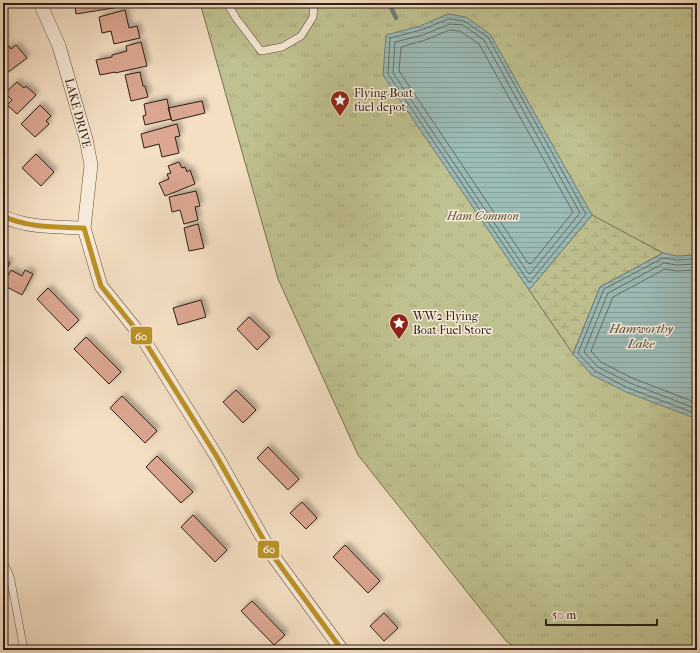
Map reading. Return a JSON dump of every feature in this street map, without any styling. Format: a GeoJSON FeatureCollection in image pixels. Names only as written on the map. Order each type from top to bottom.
{"type":"FeatureCollection","features":[{"type":"Feature","properties":{"kind":"street","name":"LAKE DRIVE"},"geometry":{"type":"LineString","coordinates":[[40,3],[59,46],[86,138],[90,165],[84,228]]}},
{"type":"Feature","properties":{"kind":"street"},"geometry":{"type":"LineString","coordinates":[[3,216],[10,220],[50,227],[84,228],[102,286],[142,337],[217,457],[271,553],[342,650]]}},
{"type":"Feature","properties":{"kind":"lane"},"geometry":{"type":"LineString","coordinates":[[227,3],[236,18],[261,51],[282,47],[301,36],[313,17],[314,3]]}},
{"type":"Feature","properties":{"kind":"lane"},"geometry":{"type":"LineString","coordinates":[[3,562],[10,576],[24,650]]}},
{"type":"Feature","properties":{"kind":"green space","name":"Ham Common"},"geometry":{"type":"Polygon","coordinates":[[[200,3],[697,3],[697,650],[520,650],[506,641],[358,455],[278,279],[200,3]]]}},
{"type":"Feature","properties":{"kind":"green space"},"geometry":{"type":"Polygon","coordinates":[[[592,215],[663,253],[600,287],[573,354],[529,290],[592,215]]]}},
{"type":"Feature","properties":{"kind":"water"},"geometry":{"type":"Polygon","coordinates":[[[448,14],[466,17],[490,34],[592,215],[529,290],[383,75],[386,35],[420,26],[448,14]]]}},
{"type":"Feature","properties":{"kind":"water","name":"Hamworthy Lake"},"geometry":{"type":"Polygon","coordinates":[[[663,253],[677,256],[697,255],[697,419],[626,392],[592,375],[573,354],[600,287],[663,253]]]}},
{"type":"Feature","properties":{"kind":"building"},"geometry":{"type":"Polygon","coordinates":[[[80,3],[119,3],[120,7],[76,14],[75,5],[81,4],[80,3]]]}},
{"type":"Feature","properties":{"kind":"building"},"geometry":{"type":"Polygon","coordinates":[[[3,4],[5,42],[3,43],[3,4]]]}},
{"type":"Feature","properties":{"kind":"building"},"geometry":{"type":"Polygon","coordinates":[[[125,10],[129,28],[137,26],[140,38],[114,44],[111,31],[102,33],[99,17],[125,10]]]}},
{"type":"Feature","properties":{"kind":"building"},"geometry":{"type":"Polygon","coordinates":[[[141,42],[147,66],[100,75],[96,60],[112,57],[112,55],[127,51],[126,46],[141,42]]]}},
{"type":"Feature","properties":{"kind":"building"},"geometry":{"type":"Polygon","coordinates":[[[16,45],[27,58],[7,73],[3,68],[3,51],[9,46],[11,49],[16,45]]]}},
{"type":"Feature","properties":{"kind":"building"},"geometry":{"type":"Polygon","coordinates":[[[140,72],[143,86],[145,86],[148,97],[131,101],[125,75],[140,72]]]}},
{"type":"Feature","properties":{"kind":"building"},"geometry":{"type":"Polygon","coordinates":[[[17,82],[24,88],[26,86],[36,95],[17,114],[7,105],[12,100],[5,93],[17,82]]]}},
{"type":"Feature","properties":{"kind":"building"},"geometry":{"type":"Polygon","coordinates":[[[167,99],[171,119],[145,125],[143,116],[146,115],[144,104],[167,99]]]}},
{"type":"Feature","properties":{"kind":"building"},"geometry":{"type":"Polygon","coordinates":[[[202,101],[205,113],[172,121],[168,108],[202,101]]]}},
{"type":"Feature","properties":{"kind":"building"},"geometry":{"type":"Polygon","coordinates":[[[40,105],[51,116],[46,121],[49,124],[35,137],[21,124],[40,105]]]}},
{"type":"Feature","properties":{"kind":"building"},"geometry":{"type":"Polygon","coordinates":[[[177,124],[180,136],[175,137],[179,153],[162,157],[159,144],[144,148],[141,134],[177,124]]]}},
{"type":"Feature","properties":{"kind":"building"},"geometry":{"type":"Polygon","coordinates":[[[36,154],[54,172],[41,186],[22,168],[36,154]]]}},
{"type":"Feature","properties":{"kind":"building"},"geometry":{"type":"Polygon","coordinates":[[[179,162],[182,168],[185,167],[187,172],[190,170],[195,184],[165,196],[159,183],[169,179],[167,174],[171,173],[168,166],[179,162]]]}},
{"type":"Feature","properties":{"kind":"building"},"geometry":{"type":"Polygon","coordinates":[[[196,191],[200,206],[195,207],[198,220],[184,224],[180,210],[172,212],[169,197],[196,191]]]}},
{"type":"Feature","properties":{"kind":"building"},"geometry":{"type":"Polygon","coordinates":[[[198,224],[204,248],[189,251],[184,228],[198,224]]]}},
{"type":"Feature","properties":{"kind":"building"},"geometry":{"type":"Polygon","coordinates":[[[3,259],[10,263],[3,276],[3,259]]]}},
{"type":"Feature","properties":{"kind":"building"},"geometry":{"type":"Polygon","coordinates":[[[11,270],[22,276],[25,270],[33,274],[22,295],[3,285],[11,270]]]}},
{"type":"Feature","properties":{"kind":"building"},"geometry":{"type":"Polygon","coordinates":[[[48,288],[79,320],[68,331],[37,299],[48,288]]]}},
{"type":"Feature","properties":{"kind":"building"},"geometry":{"type":"Polygon","coordinates":[[[201,300],[206,317],[178,325],[173,308],[201,300]]]}},
{"type":"Feature","properties":{"kind":"building"},"geometry":{"type":"Polygon","coordinates":[[[249,317],[270,337],[257,350],[237,329],[249,317]]]}},
{"type":"Feature","properties":{"kind":"building"},"geometry":{"type":"Polygon","coordinates":[[[86,337],[121,372],[109,384],[74,349],[86,337]]]}},
{"type":"Feature","properties":{"kind":"building"},"geometry":{"type":"Polygon","coordinates":[[[236,390],[256,410],[243,423],[223,402],[236,390]]]}},
{"type":"Feature","properties":{"kind":"building"},"geometry":{"type":"Polygon","coordinates":[[[122,396],[157,431],[145,443],[110,408],[122,396]]]}},
{"type":"Feature","properties":{"kind":"building"},"geometry":{"type":"Polygon","coordinates":[[[268,447],[299,479],[288,490],[257,458],[268,447]]]}},
{"type":"Feature","properties":{"kind":"building"},"geometry":{"type":"Polygon","coordinates":[[[157,456],[193,492],[181,503],[146,467],[157,456]]]}},
{"type":"Feature","properties":{"kind":"building"},"geometry":{"type":"Polygon","coordinates":[[[302,502],[317,518],[306,529],[290,513],[302,502]]]}},
{"type":"Feature","properties":{"kind":"building"},"geometry":{"type":"Polygon","coordinates":[[[193,515],[227,550],[215,562],[181,527],[193,515]]]}},
{"type":"Feature","properties":{"kind":"building"},"geometry":{"type":"Polygon","coordinates":[[[345,545],[380,581],[368,593],[333,557],[345,545]]]}},
{"type":"Feature","properties":{"kind":"building"},"geometry":{"type":"Polygon","coordinates":[[[252,601],[285,635],[274,645],[241,611],[252,601]]]}},
{"type":"Feature","properties":{"kind":"building"},"geometry":{"type":"Polygon","coordinates":[[[384,613],[398,628],[384,641],[370,626],[384,613]]]}},
{"type":"Feature","properties":{"kind":"waterway"},"geometry":{"type":"LineString","coordinates":[[389,3],[396,18]]}},
{"type":"Feature","properties":{"kind":"transit line","name":"60"},"geometry":{"type":"LineString","coordinates":[[3,216],[32,225],[84,228]]}},
{"type":"Feature","properties":{"kind":"transit line","name":"60"},"geometry":{"type":"LineString","coordinates":[[84,228],[101,286],[142,337],[217,457],[271,553],[342,650]]}},
{"type":"Feature","properties":{"kind":"place","name":"Flying Boat fuel depot"},"geometry":{"type":"Point","coordinates":[340,117]}},
{"type":"Feature","properties":{"kind":"place","name":"WW2 Flying Boat Fuel Store"},"geometry":{"type":"Point","coordinates":[399,340]}}]}
